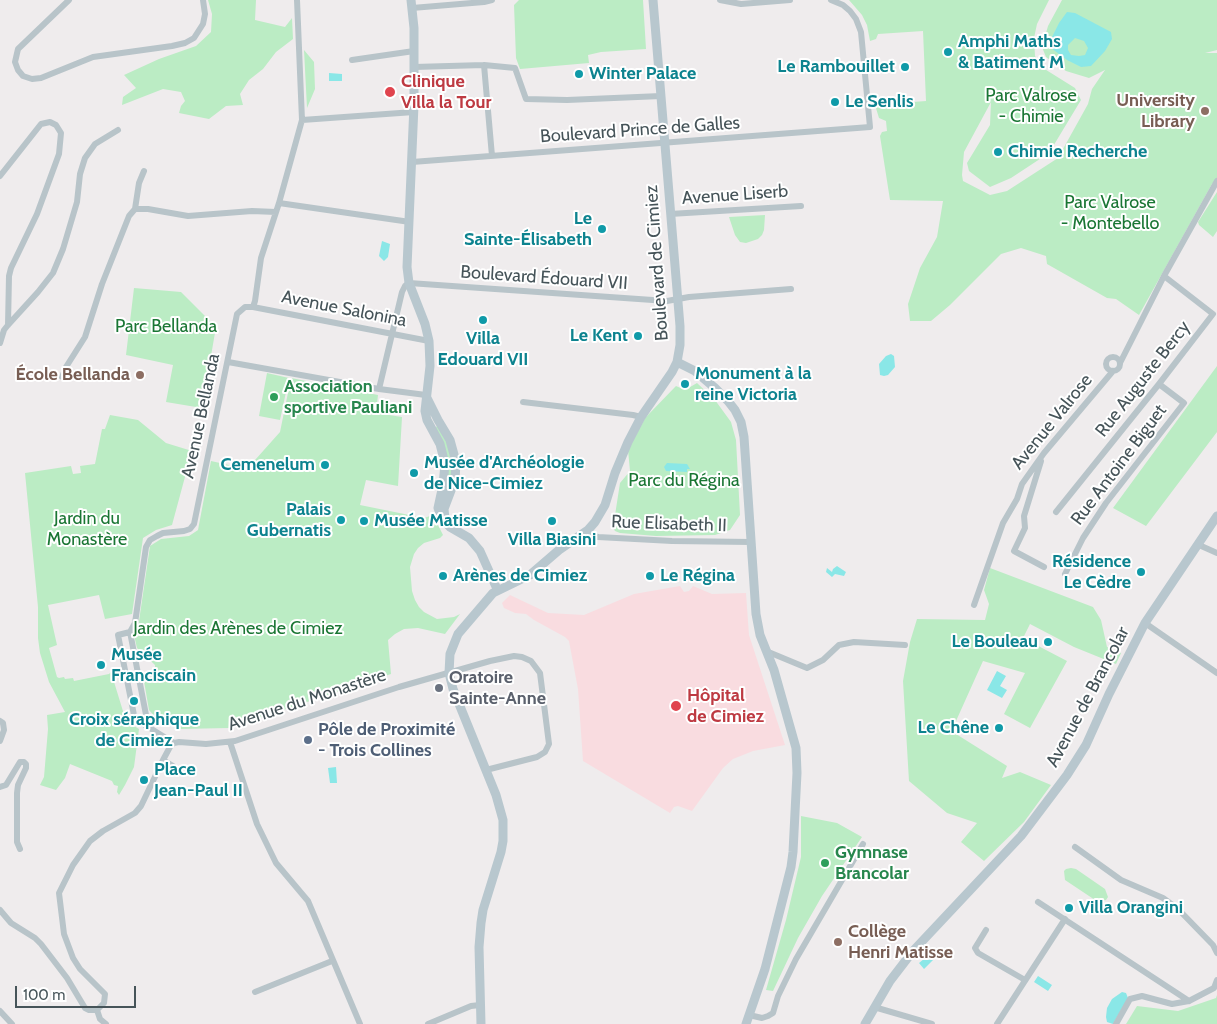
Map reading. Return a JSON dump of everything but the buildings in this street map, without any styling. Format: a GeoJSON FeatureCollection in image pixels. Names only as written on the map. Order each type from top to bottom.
{"type":"FeatureCollection","features":[{"type":"Feature","properties":{"kind":"street"},"geometry":{"type":"LineString","coordinates":[[68,0],[18,49],[15,62],[23,76],[37,78],[93,57],[185,43],[197,35],[203,24],[205,14],[203,0]]}},
{"type":"Feature","properties":{"kind":"street"},"geometry":{"type":"LineString","coordinates":[[253,307],[256,301],[261,258],[279,203],[302,120],[297,0]]}},
{"type":"Feature","properties":{"kind":"street"},"geometry":{"type":"LineString","coordinates":[[492,0],[484,2],[412,4],[414,112],[407,267],[409,283],[425,324],[429,341],[430,366],[425,411],[427,420],[440,444],[445,464],[444,485],[438,508],[446,524],[464,534],[474,543],[487,565],[497,589]]}},
{"type":"Feature","properties":{"kind":"street","name":"Boulevard de Cimiez"},"geometry":{"type":"LineString","coordinates":[[449,673],[450,654],[458,634],[487,598],[497,589],[530,575],[559,550],[588,530],[601,514],[618,464],[641,417],[666,381],[676,362],[680,337],[653,0]]}},
{"type":"Feature","properties":{"kind":"street"},"geometry":{"type":"LineString","coordinates":[[720,0],[736,4],[790,0]]}},
{"type":"Feature","properties":{"kind":"street","name":"Boulevard Prince de Galles"},"geometry":{"type":"LineString","coordinates":[[412,162],[665,144],[870,126],[861,32],[856,19],[850,11],[843,5],[831,0]]}},
{"type":"Feature","properties":{"kind":"street"},"geometry":{"type":"LineString","coordinates":[[352,60],[414,51]]}},
{"type":"Feature","properties":{"kind":"street"},"geometry":{"type":"LineString","coordinates":[[414,67],[484,65],[515,68],[526,99],[567,100],[661,96]]}},
{"type":"Feature","properties":{"kind":"street"},"geometry":{"type":"LineString","coordinates":[[484,65],[492,156]]}},
{"type":"Feature","properties":{"kind":"street"},"geometry":{"type":"LineString","coordinates":[[302,120],[414,112]]}},
{"type":"Feature","properties":{"kind":"street"},"geometry":{"type":"LineString","coordinates":[[0,176],[41,124],[50,122],[56,125],[60,133],[59,154],[37,214],[9,276],[8,325]]}},
{"type":"Feature","properties":{"kind":"street"},"geometry":{"type":"LineString","coordinates":[[0,343],[4,330],[38,292],[56,265],[67,239],[77,202],[82,166],[89,151],[102,138],[118,130]]}},
{"type":"Feature","properties":{"kind":"street"},"geometry":{"type":"LineString","coordinates":[[62,377],[66,367],[85,337],[102,284],[129,216],[135,209],[139,183],[144,171]]}},
{"type":"Feature","properties":{"kind":"street","name":"Avenue Valrose"},"geometry":{"type":"LineString","coordinates":[[974,605],[1003,523],[1017,499],[1022,484],[1044,453],[1113,371],[1118,370],[1164,276],[1217,181]]}},
{"type":"Feature","properties":{"kind":"street"},"geometry":{"type":"LineString","coordinates":[[279,203],[410,222]]}},
{"type":"Feature","properties":{"kind":"street","name":"Avenue Liserb"},"geometry":{"type":"LineString","coordinates":[[670,214],[801,206]]}},
{"type":"Feature","properties":{"kind":"street"},"geometry":{"type":"LineString","coordinates":[[135,209],[148,209],[188,216],[252,211],[276,212]]}},
{"type":"Feature","properties":{"kind":"street","name":"Rue Auguste Bercy"},"geometry":{"type":"LineString","coordinates":[[1056,512],[1213,314],[1164,276]]}},
{"type":"Feature","properties":{"kind":"street"},"geometry":{"type":"LineString","coordinates":[[379,389],[402,292],[409,283]]}},
{"type":"Feature","properties":{"kind":"street","name":"Boulevard Édouard VII"},"geometry":{"type":"LineString","coordinates":[[409,283],[668,301],[790,289]]}},
{"type":"Feature","properties":{"kind":"street","name":"Avenue Bellanda"},"geometry":{"type":"LineString","coordinates":[[130,632],[135,623],[146,546],[150,540],[157,536],[184,531],[190,529],[194,524],[228,362],[236,314],[244,307],[253,307]]}},
{"type":"Feature","properties":{"kind":"street","name":"Avenue Salonina"},"geometry":{"type":"LineString","coordinates":[[253,307],[429,341]]}},
{"type":"Feature","properties":{"kind":"street","name":"Avenue Valrose"},"geometry":{"type":"LineString","coordinates":[[1113,371],[1107,368],[1107,359],[1116,357],[1120,363]]}},
{"type":"Feature","properties":{"kind":"street"},"geometry":{"type":"LineString","coordinates":[[228,362],[379,389],[426,395]]}},
{"type":"Feature","properties":{"kind":"street"},"geometry":{"type":"LineString","coordinates":[[676,362],[695,371],[715,388],[732,406],[741,422],[744,436],[756,614],[764,650],[774,670],[794,736],[797,772],[791,867],[765,969],[747,1020],[762,1018],[773,1013],[778,996],[796,959],[863,844]]}},
{"type":"Feature","properties":{"kind":"street","name":"Rue Antoine Biguet"},"geometry":{"type":"LineString","coordinates":[[1065,574],[1083,538],[1106,503],[1184,403],[1159,384]]}},
{"type":"Feature","properties":{"kind":"street"},"geometry":{"type":"LineString","coordinates":[[523,402],[641,417]]}},
{"type":"Feature","properties":{"kind":"street"},"geometry":{"type":"LineString","coordinates":[[1044,453],[1032,484],[1024,516],[1025,528],[1014,551],[1044,567]]}},
{"type":"Feature","properties":{"kind":"street","name":"Avenue de Brancolar"},"geometry":{"type":"LineString","coordinates":[[865,1024],[874,1007],[913,951],[1021,836],[1067,775],[1086,745],[1108,694],[1145,623],[1217,516]]}},
{"type":"Feature","properties":{"kind":"street","name":"Rue Elisabeth II"},"geometry":{"type":"LineString","coordinates":[[588,530],[591,534],[598,537],[672,541],[751,542]]}},
{"type":"Feature","properties":{"kind":"street"},"geometry":{"type":"LineString","coordinates":[[1199,544],[1217,553]]}},
{"type":"Feature","properties":{"kind":"street"},"geometry":{"type":"LineString","coordinates":[[1145,623],[1217,673]]}},
{"type":"Feature","properties":{"kind":"street"},"geometry":{"type":"LineString","coordinates":[[0,910],[11,923],[41,944],[67,978],[86,1008],[97,1010],[104,1003],[104,994],[80,969],[73,958],[63,928],[59,893],[73,865],[90,841],[135,813],[141,806],[163,760],[174,743],[137,720],[132,705],[118,635],[130,632],[147,720],[151,728]]}},
{"type":"Feature","properties":{"kind":"street"},"geometry":{"type":"LineString","coordinates":[[764,650],[808,668],[822,660],[839,645],[854,642],[905,645]]}},
{"type":"Feature","properties":{"kind":"street","name":"Avenue du Monastère"},"geometry":{"type":"LineString","coordinates":[[174,743],[206,744],[230,742],[380,692],[490,661],[514,656],[522,657],[531,661],[540,673],[549,744],[545,752],[538,757],[486,770]]}},
{"type":"Feature","properties":{"kind":"street"},"geometry":{"type":"LineString","coordinates":[[449,673],[453,689],[499,804],[503,820],[500,852],[480,923],[481,1024]]}},
{"type":"Feature","properties":{"kind":"street"},"geometry":{"type":"LineString","coordinates":[[0,722],[3,723],[4,730],[0,741]]}},
{"type":"Feature","properties":{"kind":"street"},"geometry":{"type":"LineString","coordinates":[[230,742],[261,832],[276,863],[308,901],[360,1024]]}},
{"type":"Feature","properties":{"kind":"street"},"geometry":{"type":"LineString","coordinates":[[163,760],[173,766]]}},
{"type":"Feature","properties":{"kind":"street"},"geometry":{"type":"LineString","coordinates":[[0,787],[6,784],[20,762],[26,764],[16,793],[17,842],[20,849]]}},
{"type":"Feature","properties":{"kind":"street"},"geometry":{"type":"LineString","coordinates":[[1076,846],[1121,880],[1163,898],[1178,909],[1213,945],[1217,953]]}},
{"type":"Feature","properties":{"kind":"street"},"geometry":{"type":"LineString","coordinates":[[1038,902],[1190,1001]]}},
{"type":"Feature","properties":{"kind":"street"},"geometry":{"type":"LineString","coordinates":[[997,1024],[1065,919]]}},
{"type":"Feature","properties":{"kind":"street"},"geometry":{"type":"LineString","coordinates":[[986,930],[975,948],[978,953],[1025,980]]}},
{"type":"Feature","properties":{"kind":"street"},"geometry":{"type":"LineString","coordinates":[[255,992],[332,961]]}},
{"type":"Feature","properties":{"kind":"street"},"geometry":{"type":"LineString","coordinates":[[1116,1024],[1130,999],[1142,996],[1172,1004],[1190,1001],[1214,988],[1217,980]]}},
{"type":"Feature","properties":{"kind":"street"},"geometry":{"type":"LineString","coordinates":[[428,1024],[471,1006],[480,1005]]}},
{"type":"Feature","properties":{"kind":"street"},"geometry":{"type":"LineString","coordinates":[[874,1007],[932,1024]]}},
{"type":"Feature","properties":{"kind":"street"},"geometry":{"type":"LineString","coordinates":[[97,1010],[100,1019],[106,1024]]}},
{"type":"Feature","properties":{"kind":"street"},"geometry":{"type":"LineString","coordinates":[[0,1011],[12,1024]]}},
{"type":"Feature","properties":{"kind":"shaded area","name":"Hôpital de Cimiez"},"geometry":{"type":"Polygon","coordinates":[[[680,586],[684,592],[689,591],[693,586],[712,594],[746,593],[749,635],[785,745],[753,751],[733,759],[723,768],[692,811],[678,806],[674,807],[670,813],[583,761],[578,689],[569,641],[526,614],[515,613],[504,608],[502,603],[510,595],[548,613],[584,615],[634,594],[680,586]]]}},
{"type":"Feature","properties":{"kind":"green space"},"geometry":{"type":"Polygon","coordinates":[[[208,0],[256,0],[255,20],[285,27],[292,18],[293,39],[276,52],[263,69],[249,80],[240,94],[243,105],[226,106],[209,119],[179,113],[185,101],[181,92],[163,89],[122,105],[123,97],[136,88],[124,75],[159,59],[196,46],[211,32],[212,14],[208,0]]]}},
{"type":"Feature","properties":{"kind":"green space"},"geometry":{"type":"Polygon","coordinates":[[[519,0],[643,0],[646,49],[601,52],[588,55],[589,63],[520,69],[516,58],[514,5],[519,0]]]}},
{"type":"Feature","properties":{"kind":"green space"},"geometry":{"type":"Polygon","coordinates":[[[849,0],[1049,0],[1037,24],[1034,38],[1035,56],[1043,68],[1075,88],[1081,100],[1049,153],[1011,178],[990,187],[969,171],[967,163],[990,125],[991,102],[964,152],[962,175],[963,181],[990,195],[1007,191],[1058,158],[1088,104],[1092,89],[1105,70],[1089,78],[1066,71],[1046,57],[1042,47],[1048,26],[1062,0],[1217,0],[1217,50],[1205,53],[1217,53],[1217,179],[1212,184],[1139,315],[1116,299],[1107,298],[1047,264],[1046,256],[1021,248],[1001,254],[950,305],[931,321],[910,321],[908,304],[920,268],[937,237],[943,201],[890,200],[880,136],[882,132],[887,131],[886,121],[879,118],[875,105],[926,101],[923,31],[878,34],[876,39],[870,41],[867,25],[862,15],[849,0]]]}},
{"type":"Feature","properties":{"kind":"green space"},"geometry":{"type":"Polygon","coordinates":[[[304,50],[314,62],[315,89],[307,108],[304,50]]]}},
{"type":"Feature","properties":{"kind":"green space"},"geometry":{"type":"Polygon","coordinates":[[[1217,192],[1217,231],[1213,237],[1198,222],[1217,192]]]}},
{"type":"Feature","properties":{"kind":"green space"},"geometry":{"type":"Polygon","coordinates":[[[765,215],[762,235],[758,239],[746,243],[740,242],[735,235],[729,217],[765,215]]]}},
{"type":"Feature","properties":{"kind":"green space","name":"Parc Bellanda"},"geometry":{"type":"Polygon","coordinates":[[[134,288],[181,292],[216,327],[202,408],[166,402],[173,365],[126,355],[134,288]]]}},
{"type":"Feature","properties":{"kind":"green space"},"geometry":{"type":"Polygon","coordinates":[[[1217,366],[1217,432],[1146,526],[1113,508],[1217,366]]]}},
{"type":"Feature","properties":{"kind":"green space","name":"Association sportive Pauliani"},"geometry":{"type":"Polygon","coordinates":[[[267,373],[289,378],[280,420],[259,416],[267,373]]]}},
{"type":"Feature","properties":{"kind":"green space","name":"Jardin des Arènes de Cimiez"},"geometry":{"type":"Polygon","coordinates":[[[291,378],[378,395],[376,413],[402,417],[398,486],[366,480],[360,505],[424,518],[433,515],[443,535],[440,538],[424,543],[414,554],[410,567],[412,591],[419,607],[437,619],[454,617],[460,614],[445,634],[418,628],[404,629],[388,640],[391,674],[229,728],[179,729],[158,720],[149,710],[144,681],[150,678],[155,670],[155,665],[137,648],[134,635],[139,621],[150,546],[161,539],[189,536],[198,530],[211,461],[247,469],[280,432],[291,378]]]}},
{"type":"Feature","properties":{"kind":"green space","name":"Parc du Régina"},"geometry":{"type":"Polygon","coordinates":[[[697,383],[715,400],[731,422],[736,440],[740,515],[730,530],[715,535],[656,536],[615,531],[613,528],[620,483],[630,471],[628,450],[645,418],[676,386],[685,390],[697,383]]]}},
{"type":"Feature","properties":{"kind":"green space","name":"Jardin du Monastère"},"geometry":{"type":"Polygon","coordinates":[[[110,415],[138,420],[166,443],[192,451],[172,525],[156,530],[143,538],[132,614],[105,619],[99,595],[48,605],[57,645],[49,648],[57,677],[73,678],[74,681],[111,672],[126,721],[139,729],[134,767],[119,795],[117,792],[118,786],[114,785],[112,781],[70,764],[65,778],[56,790],[40,785],[44,777],[48,729],[47,715],[65,712],[49,682],[40,653],[38,607],[25,473],[71,466],[73,474],[81,473],[80,466],[95,464],[102,429],[105,429],[110,415]]]}},
{"type":"Feature","properties":{"kind":"green space"},"geometry":{"type":"Polygon","coordinates":[[[438,425],[447,441],[452,464],[452,477],[448,477],[448,459],[435,428],[438,425]]]}},
{"type":"Feature","properties":{"kind":"green space"},"geometry":{"type":"Polygon","coordinates":[[[990,568],[1093,607],[1101,620],[1107,647],[1121,653],[1116,664],[1074,647],[1030,624],[1023,638],[1067,661],[1030,728],[1004,714],[1025,673],[983,661],[956,721],[956,734],[1007,766],[1002,778],[1020,772],[1051,785],[1024,822],[984,861],[961,842],[977,823],[947,813],[909,781],[903,681],[910,642],[917,619],[985,620],[989,604],[984,590],[990,568]]]}},
{"type":"Feature","properties":{"kind":"green space"},"geometry":{"type":"Polygon","coordinates":[[[801,816],[837,823],[862,837],[822,896],[798,938],[773,991],[766,990],[786,920],[801,857],[801,816]]]}},
{"type":"Feature","properties":{"kind":"green space"},"geometry":{"type":"Polygon","coordinates":[[[1071,868],[1076,869],[1105,889],[1108,897],[1106,900],[1098,902],[1065,880],[1064,871],[1071,868]]]}},
{"type":"Feature","properties":{"kind":"green space"},"geometry":{"type":"Polygon","coordinates":[[[1217,995],[1217,1024],[1126,1024],[1137,1006],[1178,1011],[1216,998],[1217,995]]]}},
{"type":"Feature","properties":{"kind":"water"},"geometry":{"type":"Polygon","coordinates":[[[1067,12],[1075,13],[1111,32],[1112,39],[1105,51],[1091,66],[1081,67],[1067,60],[1051,48],[1050,41],[1067,12]],[[1075,38],[1068,45],[1071,55],[1085,55],[1088,48],[1084,41],[1075,38]]]}},
{"type":"Feature","properties":{"kind":"water"},"geometry":{"type":"Polygon","coordinates":[[[329,73],[342,74],[342,81],[329,81],[329,73]]]}},
{"type":"Feature","properties":{"kind":"water"},"geometry":{"type":"Polygon","coordinates":[[[382,241],[390,244],[388,257],[384,261],[379,256],[382,241]]]}},
{"type":"Feature","properties":{"kind":"water"},"geometry":{"type":"Polygon","coordinates":[[[891,354],[894,356],[895,367],[888,375],[880,375],[879,364],[886,356],[891,354]]]}},
{"type":"Feature","properties":{"kind":"water"},"geometry":{"type":"Polygon","coordinates":[[[667,463],[687,464],[690,469],[687,469],[687,472],[666,471],[664,467],[667,463]]]}},
{"type":"Feature","properties":{"kind":"water"},"geometry":{"type":"Polygon","coordinates":[[[837,566],[846,572],[844,576],[835,574],[832,577],[826,572],[827,568],[832,572],[837,566]]]}},
{"type":"Feature","properties":{"kind":"water"},"geometry":{"type":"Polygon","coordinates":[[[997,671],[1006,676],[1000,686],[1007,690],[1002,698],[987,690],[997,671]]]}},
{"type":"Feature","properties":{"kind":"water"},"geometry":{"type":"Polygon","coordinates":[[[336,767],[337,783],[330,783],[328,768],[336,767]]]}},
{"type":"Feature","properties":{"kind":"water"},"geometry":{"type":"Polygon","coordinates":[[[930,954],[934,959],[924,969],[919,963],[930,954]]]}},
{"type":"Feature","properties":{"kind":"water"},"geometry":{"type":"Polygon","coordinates":[[[1038,976],[1052,985],[1048,991],[1034,982],[1038,976]]]}},
{"type":"Feature","properties":{"kind":"water"},"geometry":{"type":"Polygon","coordinates":[[[1122,992],[1126,993],[1128,998],[1113,1024],[1107,1022],[1107,1008],[1112,999],[1122,992]]]}},
{"type":"Feature","properties":{"kind":"place","name":"Amphi Maths & Batiment M"},"geometry":{"type":"Point","coordinates":[948,52]}},
{"type":"Feature","properties":{"kind":"place","name":"Le Rambouillet"},"geometry":{"type":"Point","coordinates":[905,67]}},
{"type":"Feature","properties":{"kind":"place","name":"Winter Palace"},"geometry":{"type":"Point","coordinates":[579,74]}},
{"type":"Feature","properties":{"kind":"place","name":"Clinique Villa la Tour"},"geometry":{"type":"Point","coordinates":[390,92]}},
{"type":"Feature","properties":{"kind":"place","name":"Le Senlis"},"geometry":{"type":"Point","coordinates":[835,102]}},
{"type":"Feature","properties":{"kind":"place","name":"University Library"},"geometry":{"type":"Point","coordinates":[1205,111]}},
{"type":"Feature","properties":{"kind":"place","name":"Chimie Recherche"},"geometry":{"type":"Point","coordinates":[998,152]}},
{"type":"Feature","properties":{"kind":"place","name":"Le Sainte-Élisabeth"},"geometry":{"type":"Point","coordinates":[602,229]}},
{"type":"Feature","properties":{"kind":"place","name":"Villa Edouard VII"},"geometry":{"type":"Point","coordinates":[483,320]}},
{"type":"Feature","properties":{"kind":"place","name":"Le Kent"},"geometry":{"type":"Point","coordinates":[638,336]}},
{"type":"Feature","properties":{"kind":"place","name":"École Bellanda"},"geometry":{"type":"Point","coordinates":[140,375]}},
{"type":"Feature","properties":{"kind":"place","name":"Monument à la reine Victoria"},"geometry":{"type":"Point","coordinates":[685,384]}},
{"type":"Feature","properties":{"kind":"place","name":"Association sportive Pauliani"},"geometry":{"type":"Point","coordinates":[274,397]}},
{"type":"Feature","properties":{"kind":"place","name":"Cemenelum"},"geometry":{"type":"Point","coordinates":[325,465]}},
{"type":"Feature","properties":{"kind":"place","name":"Musée d'Archéologie de Nice-Cimiez"},"geometry":{"type":"Point","coordinates":[414,473]}},
{"type":"Feature","properties":{"kind":"place","name":"Palais Gubernatis"},"geometry":{"type":"Point","coordinates":[341,520]}},
{"type":"Feature","properties":{"kind":"place","name":"Musée Matisse"},"geometry":{"type":"Point","coordinates":[364,521]}},
{"type":"Feature","properties":{"kind":"place","name":"Villa Biasini"},"geometry":{"type":"Point","coordinates":[552,521]}},
{"type":"Feature","properties":{"kind":"place","name":"Résidence Le Cèdre"},"geometry":{"type":"Point","coordinates":[1141,572]}},
{"type":"Feature","properties":{"kind":"place","name":"Arènes de Cimiez"},"geometry":{"type":"Point","coordinates":[443,576]}},
{"type":"Feature","properties":{"kind":"place","name":"Le Régina"},"geometry":{"type":"Point","coordinates":[650,576]}},
{"type":"Feature","properties":{"kind":"place","name":"Le Bouleau"},"geometry":{"type":"Point","coordinates":[1048,642]}},
{"type":"Feature","properties":{"kind":"place","name":"Musée Franciscain"},"geometry":{"type":"Point","coordinates":[101,665]}},
{"type":"Feature","properties":{"kind":"place","name":"Oratoire Sainte-Anne"},"geometry":{"type":"Point","coordinates":[439,688]}},
{"type":"Feature","properties":{"kind":"place","name":"Croix séraphique de Cimiez"},"geometry":{"type":"Point","coordinates":[134,701]}},
{"type":"Feature","properties":{"kind":"place","name":"Hôpital de Cimiez"},"geometry":{"type":"Point","coordinates":[676,706]}},
{"type":"Feature","properties":{"kind":"place","name":"Le Chêne"},"geometry":{"type":"Point","coordinates":[999,728]}},
{"type":"Feature","properties":{"kind":"place","name":"Pôle de Proximité - Trois Collines"},"geometry":{"type":"Point","coordinates":[308,740]}},
{"type":"Feature","properties":{"kind":"place","name":"Place Jean-Paul II"},"geometry":{"type":"Point","coordinates":[144,780]}},
{"type":"Feature","properties":{"kind":"place","name":"Gymnase Brancolar"},"geometry":{"type":"Point","coordinates":[825,863]}},
{"type":"Feature","properties":{"kind":"place","name":"Villa Orangini"},"geometry":{"type":"Point","coordinates":[1069,908]}},
{"type":"Feature","properties":{"kind":"place","name":"Collège Henri Matisse"},"geometry":{"type":"Point","coordinates":[838,942]}},
{"type":"Feature","properties":{"kind":"park label","name":"Parc Valrose - Chimie"},"geometry":{"type":"Point","coordinates":[1031,106]}},
{"type":"Feature","properties":{"kind":"park label","name":"Parc Valrose - Montebello"},"geometry":{"type":"Point","coordinates":[1110,213]}}]}
